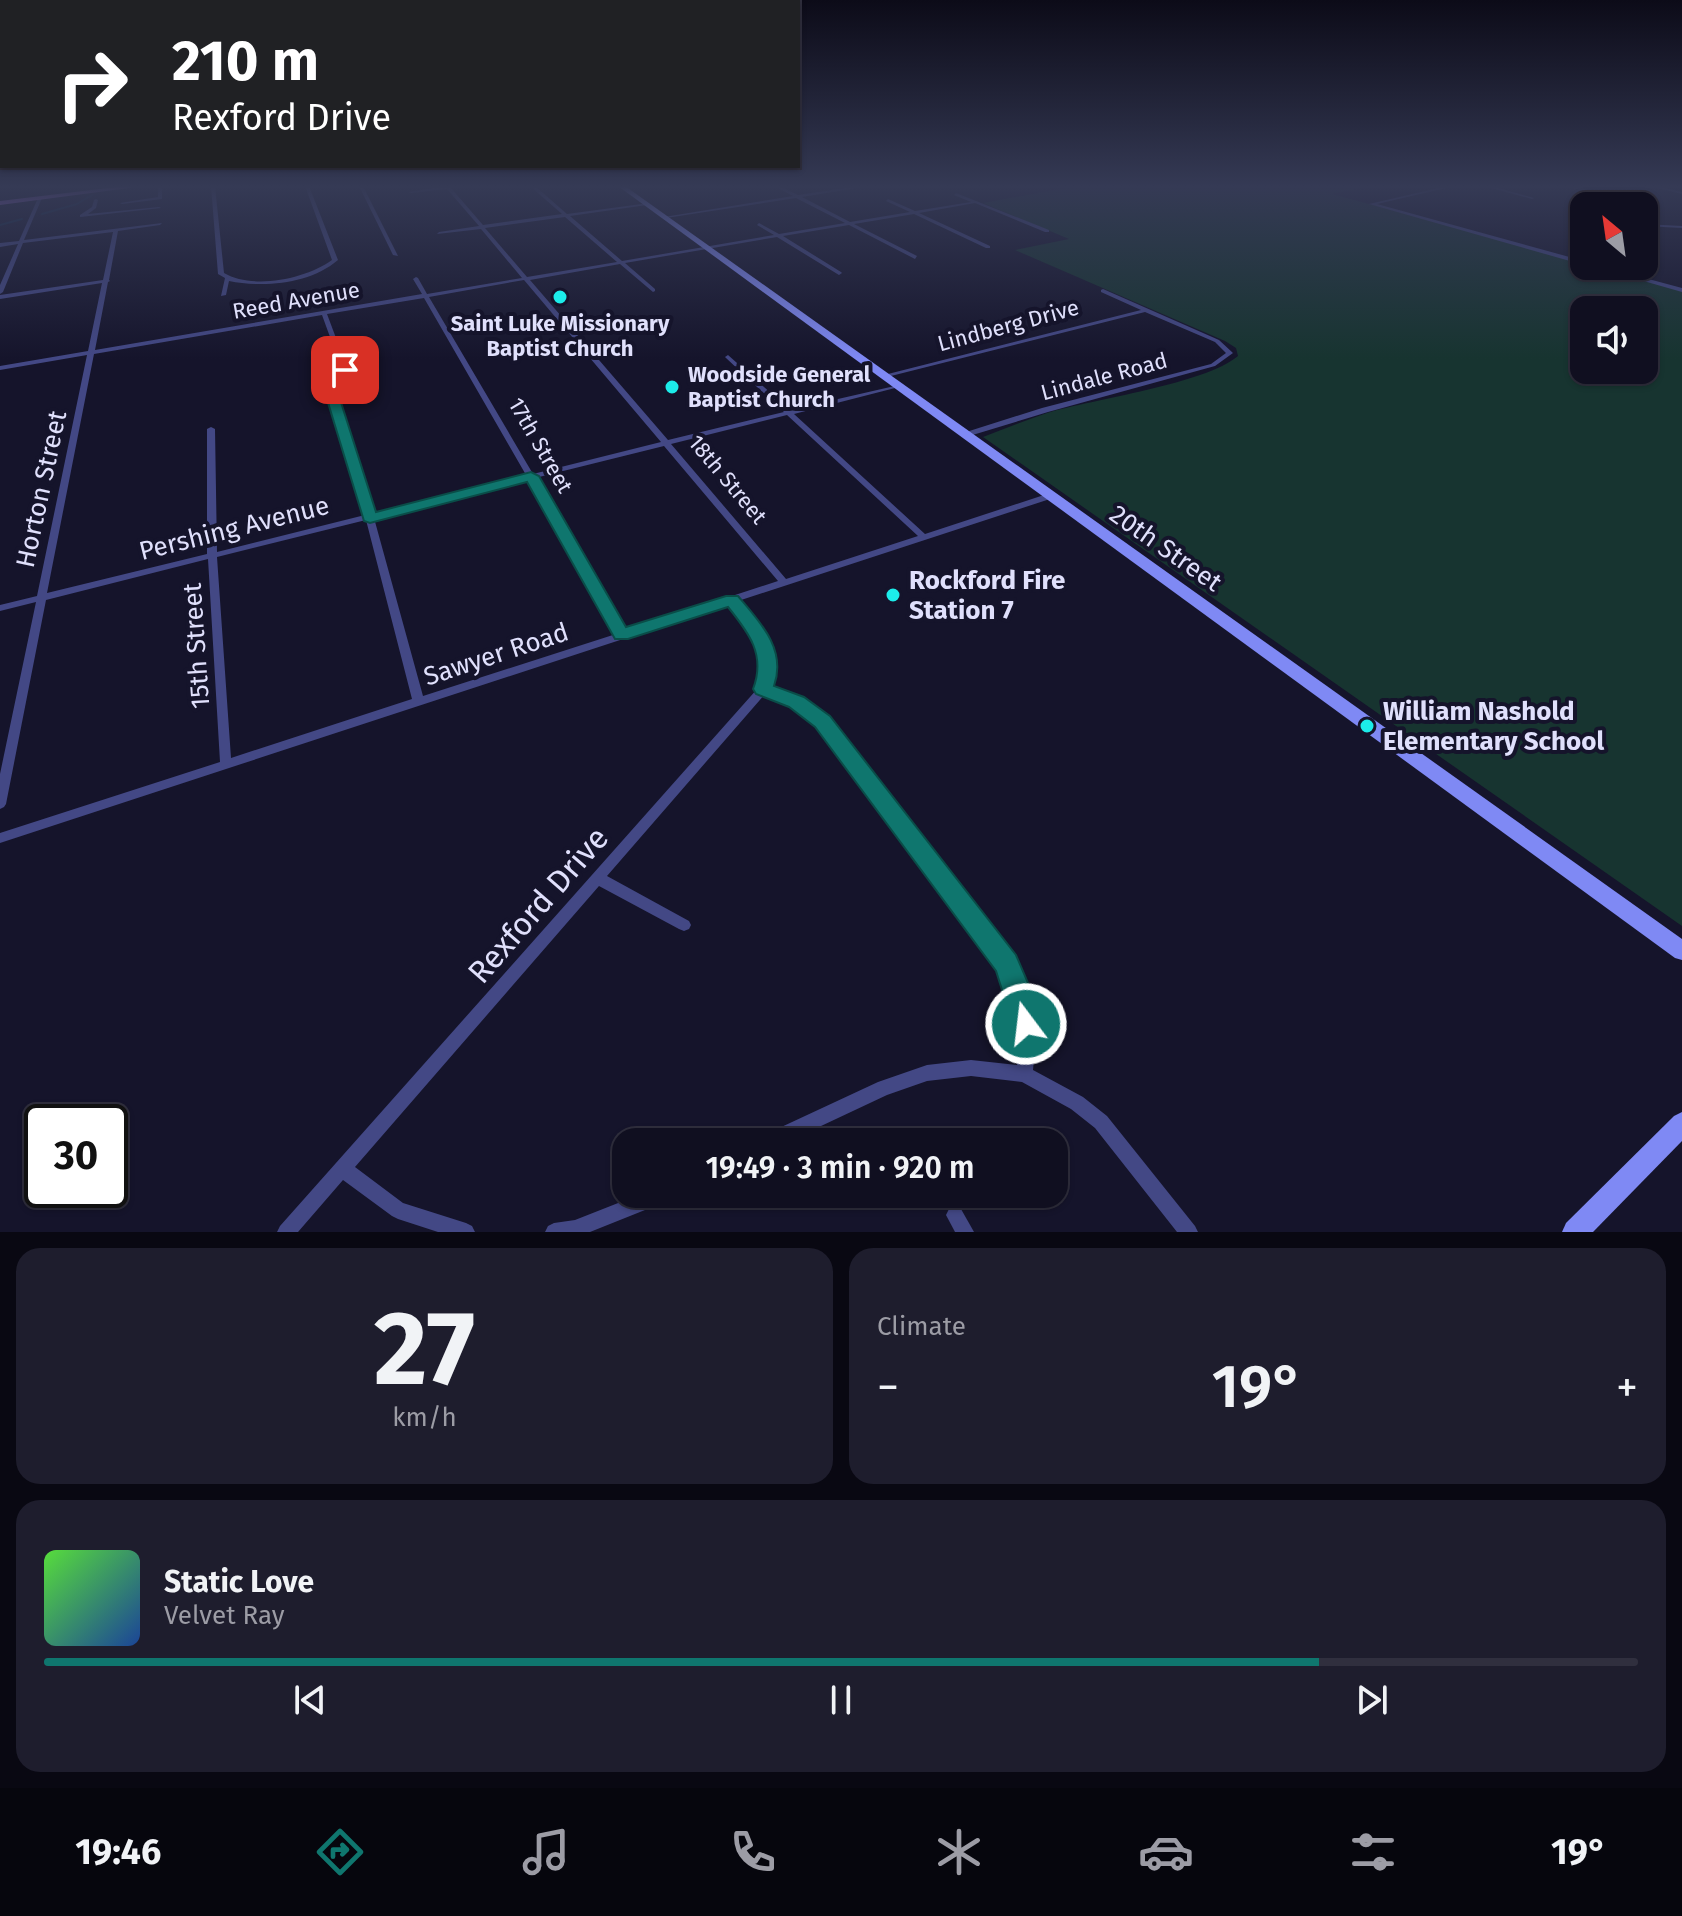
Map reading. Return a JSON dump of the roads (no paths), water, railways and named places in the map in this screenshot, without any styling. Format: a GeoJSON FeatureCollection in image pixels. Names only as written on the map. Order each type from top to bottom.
{"type":"FeatureCollection","features":[{"type":"Feature","properties":{"kind":"street"},"geometry":{"type":"LineString","coordinates":[[21,243],[0,294],[107,281]]}},
{"type":"Feature","properties":{"kind":"street","name":"Horton Street"},"geometry":{"type":"LineString","coordinates":[[0,804],[114,243]]}},
{"type":"Feature","properties":{"kind":"street"},"geometry":{"type":"LineString","coordinates":[[218,243],[221,274],[227,279],[246,282],[287,280],[322,270],[335,260],[329,243]]}},
{"type":"Feature","properties":{"kind":"street"},"geometry":{"type":"LineString","coordinates":[[390,243],[396,255]]}},
{"type":"Feature","properties":{"kind":"street","name":"18th Street"},"geometry":{"type":"LineString","coordinates":[[496,243],[785,583]]}},
{"type":"Feature","properties":{"kind":"street"},"geometry":{"type":"LineString","coordinates":[[598,243],[653,290]]}},
{"type":"Feature","properties":{"kind":"street","name":"20th Street"},"geometry":{"type":"LineString","coordinates":[[700,243],[1682,951]]}},
{"type":"Feature","properties":{"kind":"street","name":"Reed Avenue"},"geometry":{"type":"LineString","coordinates":[[0,368],[733,243]]}},
{"type":"Feature","properties":{"kind":"street"},"geometry":{"type":"LineString","coordinates":[[791,243],[839,273]]}},
{"type":"Feature","properties":{"kind":"street"},"geometry":{"type":"LineString","coordinates":[[889,243],[915,257]]}},
{"type":"Feature","properties":{"kind":"street"},"geometry":{"type":"LineString","coordinates":[[980,243],[988,247]]}},
{"type":"Feature","properties":{"kind":"street"},"geometry":{"type":"LineString","coordinates":[[1514,243],[1570,259]]}},
{"type":"Feature","properties":{"kind":"street"},"geometry":{"type":"LineString","coordinates":[[223,295],[227,279]]}},
{"type":"Feature","properties":{"kind":"street","name":"17th Street"},"geometry":{"type":"LineString","coordinates":[[416,279],[622,635]]}},
{"type":"Feature","properties":{"kind":"street"},"geometry":{"type":"LineString","coordinates":[[1645,280],[1682,290]]}},
{"type":"Feature","properties":{"kind":"street"},"geometry":{"type":"LineString","coordinates":[[1103,291],[1143,311]]}},
{"type":"Feature","properties":{"kind":"street","name":"Lindberg Drive"},"geometry":{"type":"LineString","coordinates":[[883,376],[1143,311]]}},
{"type":"Feature","properties":{"kind":"street","name":"Lindale Road"},"geometry":{"type":"LineString","coordinates":[[966,435],[1045,410],[1213,365],[1230,353],[1217,341],[1143,311]]}},
{"type":"Feature","properties":{"kind":"street"},"geometry":{"type":"LineString","coordinates":[[324,313],[345,370],[333,396],[370,518],[419,703]]}},
{"type":"Feature","properties":{"kind":"street"},"geometry":{"type":"LineString","coordinates":[[728,357],[924,537]]}},
{"type":"Feature","properties":{"kind":"street","name":"Pershing Avenue"},"geometry":{"type":"LineString","coordinates":[[0,608],[897,386]]}},
{"type":"Feature","properties":{"kind":"street","name":"15th Street"},"geometry":{"type":"LineString","coordinates":[[211,429],[212,556],[226,765]]}},
{"type":"Feature","properties":{"kind":"street","name":"Sawyer Road"},"geometry":{"type":"LineString","coordinates":[[0,838],[1050,496]]}},
{"type":"Feature","properties":{"kind":"street"},"geometry":{"type":"LineString","coordinates":[[732,600],[757,630],[766,648],[768,675],[763,689],[797,702],[823,721],[1007,964],[1023,1004],[1029,1044],[1024,1074]]}},
{"type":"Feature","properties":{"kind":"street","name":"Rexford Drive"},"geometry":{"type":"LineString","coordinates":[[286,1232],[763,689]]}},
{"type":"Feature","properties":{"kind":"street"},"geometry":{"type":"LineString","coordinates":[[599,879],[684,925]]}},
{"type":"Feature","properties":{"kind":"street"},"geometry":{"type":"LineString","coordinates":[[798,1128],[884,1088],[927,1073],[971,1068],[1024,1074],[1077,1103],[1101,1122],[1189,1232]]}},
{"type":"Feature","properties":{"kind":"street"},"geometry":{"type":"LineString","coordinates":[[1575,1232],[1682,1124]]}},
{"type":"Feature","properties":{"kind":"street"},"geometry":{"type":"LineString","coordinates":[[343,1169],[398,1210],[466,1232]]}},
{"type":"Feature","properties":{"kind":"street"},"geometry":{"type":"LineString","coordinates":[[554,1232],[575,1230],[629,1208]]}},
{"type":"Feature","properties":{"kind":"street"},"geometry":{"type":"LineString","coordinates":[[955,1215],[965,1232]]}},
{"type":"Feature","properties":{"kind":"place","name":"Saint Luke Missionary Baptist Church"},"geometry":{"type":"Point","coordinates":[560,297]}},
{"type":"Feature","properties":{"kind":"place","name":"Woodside General Baptist Church"},"geometry":{"type":"Point","coordinates":[672,387]}},
{"type":"Feature","properties":{"kind":"place","name":"Rockford Fire Station 7"},"geometry":{"type":"Point","coordinates":[893,595]}},
{"type":"Feature","properties":{"kind":"place","name":"William Nashold Elementary School"},"geometry":{"type":"Point","coordinates":[1367,726]}}]}
